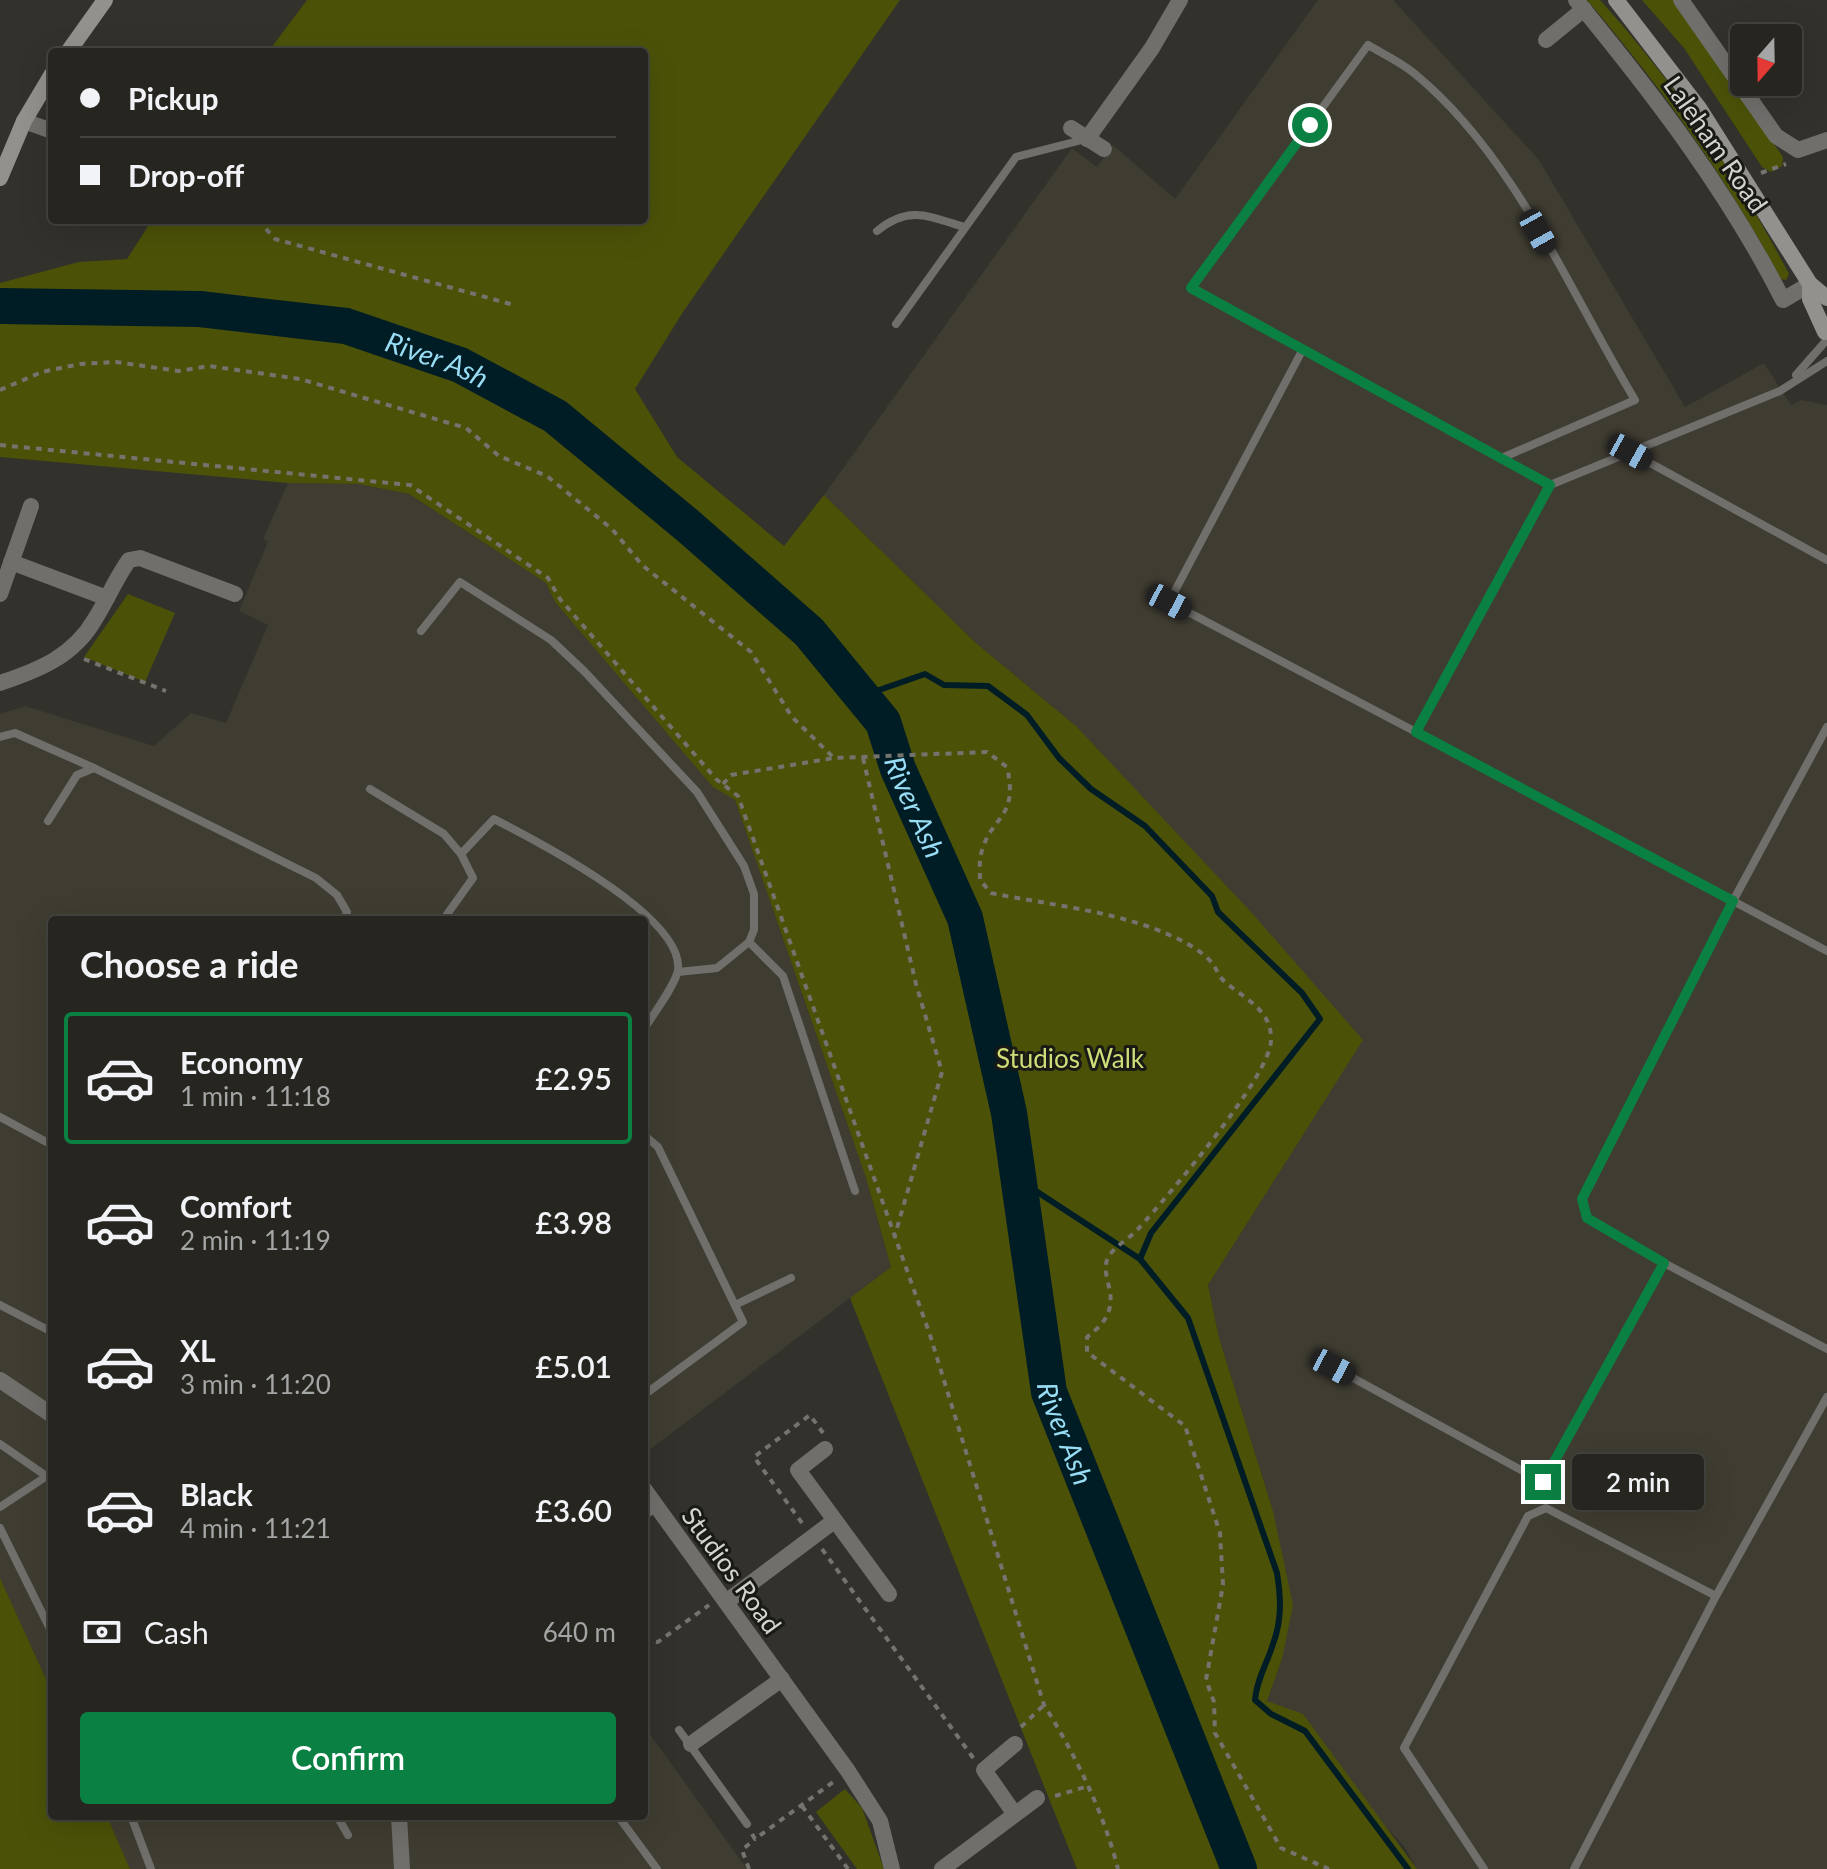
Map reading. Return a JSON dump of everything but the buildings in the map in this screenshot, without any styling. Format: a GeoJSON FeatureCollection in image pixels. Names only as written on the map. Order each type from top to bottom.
{"type":"FeatureCollection","features":[{"type":"Feature","properties":{"kind":"main road"},"geometry":{"type":"LineString","coordinates":[[71,48],[105,0]]}},
{"type":"Feature","properties":{"kind":"main road","name":"Laleham Road"},"geometry":{"type":"LineString","coordinates":[[1616,0],[1699,108],[1746,177],[1810,284],[1827,298]]}},
{"type":"Feature","properties":{"kind":"main road"},"geometry":{"type":"LineString","coordinates":[[0,178],[4,154],[48,81]]}},
{"type":"Feature","properties":{"kind":"main road","name":"Laleham Road"},"geometry":{"type":"LineString","coordinates":[[1810,284],[1810,299],[1826,337]]}},
{"type":"Feature","properties":{"kind":"street"},"geometry":{"type":"LineString","coordinates":[[1087,139],[1152,48],[1180,0]]}},
{"type":"Feature","properties":{"kind":"street","name":"Laleham Road"},"geometry":{"type":"LineString","coordinates":[[1681,0],[1776,136],[1798,150]]}},
{"type":"Feature","properties":{"kind":"street"},"geometry":{"type":"LineString","coordinates":[[1546,40],[1580,5]]}},
{"type":"Feature","properties":{"kind":"street","name":"Laleham Road"},"geometry":{"type":"LineString","coordinates":[[1580,5],[1660,102],[1743,224],[1783,300],[1810,284]]}},
{"type":"Feature","properties":{"kind":"street"},"geometry":{"type":"LineString","coordinates":[[24,121],[48,130]]}},
{"type":"Feature","properties":{"kind":"street"},"geometry":{"type":"LineString","coordinates":[[1071,128],[1104,149]]}},
{"type":"Feature","properties":{"kind":"street"},"geometry":{"type":"LineString","coordinates":[[1798,150],[1827,140]]}},
{"type":"Feature","properties":{"kind":"street"},"geometry":{"type":"LineString","coordinates":[[0,594],[31,506]]}},
{"type":"Feature","properties":{"kind":"street"},"geometry":{"type":"LineString","coordinates":[[0,683],[36,671],[67,652],[88,631],[125,565],[134,558],[235,594]]}},
{"type":"Feature","properties":{"kind":"street"},"geometry":{"type":"LineString","coordinates":[[11,562],[107,598]]}},
{"type":"Feature","properties":{"kind":"street"},"geometry":{"type":"LineString","coordinates":[[0,1380],[48,1412]]}},
{"type":"Feature","properties":{"kind":"street"},"geometry":{"type":"LineString","coordinates":[[825,1449],[798,1470],[889,1594]]}},
{"type":"Feature","properties":{"kind":"street","name":"Studios Road"},"geometry":{"type":"LineString","coordinates":[[650,1512],[724,1599],[848,1771],[880,1821],[892,1869]]}},
{"type":"Feature","properties":{"kind":"street"},"geometry":{"type":"LineString","coordinates":[[724,1599],[834,1521]]}},
{"type":"Feature","properties":{"kind":"street"},"geometry":{"type":"LineString","coordinates":[[691,1744],[782,1679]]}},
{"type":"Feature","properties":{"kind":"street"},"geometry":{"type":"LineString","coordinates":[[1014,1813],[984,1770],[1015,1744]]}},
{"type":"Feature","properties":{"kind":"street"},"geometry":{"type":"LineString","coordinates":[[942,1869],[1037,1798]]}},
{"type":"Feature","properties":{"kind":"street"},"geometry":{"type":"LineString","coordinates":[[399,1820],[402,1869]]}},
{"type":"Feature","properties":{"kind":"lane"},"geometry":{"type":"LineString","coordinates":[[1504,457],[1635,400],[1512,183],[1473,132],[1414,73],[1368,45],[1191,288],[1504,457],[1550,485]]}},
{"type":"Feature","properties":{"kind":"lane"},"geometry":{"type":"LineString","coordinates":[[896,324],[943,263],[964,227],[1016,157],[1087,139]]}},
{"type":"Feature","properties":{"kind":"lane"},"geometry":{"type":"LineString","coordinates":[[877,231],[895,216],[921,214],[964,227]]}},
{"type":"Feature","properties":{"kind":"lane"},"geometry":{"type":"LineString","coordinates":[[1791,382],[1826,337]]}},
{"type":"Feature","properties":{"kind":"lane"},"geometry":{"type":"LineString","coordinates":[[1303,349],[1169,602],[1827,951]]}},
{"type":"Feature","properties":{"kind":"lane"},"geometry":{"type":"LineString","coordinates":[[1416,732],[1550,485],[1780,391],[1827,361]]}},
{"type":"Feature","properties":{"kind":"lane"},"geometry":{"type":"LineString","coordinates":[[1630,452],[1827,560]]}},
{"type":"Feature","properties":{"kind":"lane"},"geometry":{"type":"LineString","coordinates":[[421,631],[460,582],[551,640],[697,792],[744,866],[754,894],[754,930],[749,942],[717,968],[678,972]]}},
{"type":"Feature","properties":{"kind":"lane"},"geometry":{"type":"LineString","coordinates":[[1827,727],[1733,901],[1582,1199],[1587,1218],[1664,1263],[1827,1349]]}},
{"type":"Feature","properties":{"kind":"lane"},"geometry":{"type":"LineString","coordinates":[[0,737],[15,733],[94,768],[316,878],[337,895],[347,912],[346,916]]}},
{"type":"Feature","properties":{"kind":"lane"},"geometry":{"type":"LineString","coordinates":[[48,821],[77,775],[94,768]]}},
{"type":"Feature","properties":{"kind":"lane"},"geometry":{"type":"LineString","coordinates":[[370,789],[444,834],[461,854],[473,878],[446,916]]}},
{"type":"Feature","properties":{"kind":"lane"},"geometry":{"type":"LineString","coordinates":[[461,854],[494,819],[563,855],[616,889],[644,916]]}},
{"type":"Feature","properties":{"kind":"lane"},"geometry":{"type":"LineString","coordinates":[[648,920],[675,952],[678,972],[648,1022]]}},
{"type":"Feature","properties":{"kind":"lane"},"geometry":{"type":"LineString","coordinates":[[749,942],[783,976],[855,1191]]}},
{"type":"Feature","properties":{"kind":"lane"},"geometry":{"type":"LineString","coordinates":[[0,1117],[48,1143]]}},
{"type":"Feature","properties":{"kind":"lane"},"geometry":{"type":"LineString","coordinates":[[648,1138],[658,1147],[743,1322],[648,1392]]}},
{"type":"Feature","properties":{"kind":"lane"},"geometry":{"type":"LineString","coordinates":[[1333,1367],[1543,1482],[1664,1263]]}},
{"type":"Feature","properties":{"kind":"lane"},"geometry":{"type":"LineString","coordinates":[[735,1305],[791,1278]]}},
{"type":"Feature","properties":{"kind":"lane"},"geometry":{"type":"LineString","coordinates":[[0,1305],[48,1330]]}},
{"type":"Feature","properties":{"kind":"lane"},"geometry":{"type":"LineString","coordinates":[[1574,1869],[1716,1596],[1827,1397]]}},
{"type":"Feature","properties":{"kind":"lane"},"geometry":{"type":"LineString","coordinates":[[0,1444],[48,1477]]}},
{"type":"Feature","properties":{"kind":"lane"},"geometry":{"type":"LineString","coordinates":[[0,1507],[48,1479]]}},
{"type":"Feature","properties":{"kind":"lane"},"geometry":{"type":"LineString","coordinates":[[1484,1869],[1404,1748],[1528,1516],[1546,1508],[1716,1596]]}},
{"type":"Feature","properties":{"kind":"lane"},"geometry":{"type":"LineString","coordinates":[[0,1528],[48,1625]]}},
{"type":"Feature","properties":{"kind":"lane"},"geometry":{"type":"LineString","coordinates":[[679,1730],[747,1824]]}},
{"type":"Feature","properties":{"kind":"lane"},"geometry":{"type":"LineString","coordinates":[[133,1820],[151,1869]]}},
{"type":"Feature","properties":{"kind":"lane"},"geometry":{"type":"LineString","coordinates":[[339,1820],[348,1835]]}},
{"type":"Feature","properties":{"kind":"lane"},"geometry":{"type":"LineString","coordinates":[[621,1820],[657,1869]]}},
{"type":"Feature","properties":{"kind":"path"},"geometry":{"type":"LineString","coordinates":[[1746,177],[1785,165],[1798,150]]}},
{"type":"Feature","properties":{"kind":"path"},"geometry":{"type":"LineString","coordinates":[[262,224],[275,239],[514,305]]}},
{"type":"Feature","properties":{"kind":"path"},"geometry":{"type":"LineString","coordinates":[[0,390],[42,372],[80,364],[116,362],[179,371],[209,366],[300,379],[466,428],[499,456],[547,476],[612,529],[642,565],[751,652],[792,717],[834,758]]}},
{"type":"Feature","properties":{"kind":"path"},"geometry":{"type":"LineString","coordinates":[[0,445],[220,469],[355,477],[410,485],[548,578],[560,599],[723,784],[738,796],[930,1335],[1044,1705],[1111,1839],[1118,1869]]}},
{"type":"Feature","properties":{"kind":"path"},"geometry":{"type":"LineString","coordinates":[[67,652],[166,691]]}},
{"type":"Feature","properties":{"kind":"path"},"geometry":{"type":"LineString","coordinates":[[723,784],[731,775],[834,758],[987,752],[1007,767],[1011,788],[1009,808],[981,854],[980,880],[991,893],[1127,922],[1185,943],[1212,962],[1223,980],[1243,993],[1267,1019],[1271,1041],[1236,1109],[1131,1236],[1109,1254],[1105,1269],[1111,1306],[1106,1324],[1087,1337],[1087,1352],[1185,1426],[1220,1533],[1223,1585],[1206,1680],[1214,1702],[1215,1733],[1281,1848],[1329,1869]]}},
{"type":"Feature","properties":{"kind":"path"},"geometry":{"type":"LineString","coordinates":[[863,758],[916,984],[942,1072],[894,1237]]}},
{"type":"Feature","properties":{"kind":"path"},"geometry":{"type":"LineString","coordinates":[[648,1641],[658,1642],[724,1599]]}},
{"type":"Feature","properties":{"kind":"path"},"geometry":{"type":"LineString","coordinates":[[1015,1744],[1021,1727],[1044,1705]]}},
{"type":"Feature","properties":{"kind":"path"},"geometry":{"type":"LineString","coordinates":[[749,1869],[742,1850],[848,1771]]}},
{"type":"Feature","properties":{"kind":"path"},"geometry":{"type":"LineString","coordinates":[[1037,1798],[1086,1787]]}},
{"type":"Feature","properties":{"kind":"path"},"geometry":{"type":"LineString","coordinates":[[802,1806],[848,1869]]}},
{"type":"Feature","properties":{"kind":"path"},"geometry":{"type":"LineString","coordinates":[[747,1824],[755,1839]]}},
{"type":"Feature","properties":{"kind":"shaded area"},"geometry":{"type":"Polygon","coordinates":[[[1318,0],[1393,0],[1539,160],[1685,407],[1764,363],[1791,405],[1801,400],[1827,405],[1827,1869],[1417,1869],[1404,1846],[1267,1701],[1282,1659],[1273,1511],[1219,1338],[1208,1285],[1362,1040],[1076,726],[976,643],[824,495],[1072,148],[1097,167],[1113,145],[1175,199],[1318,0]]]}},
{"type":"Feature","properties":{"kind":"shaded area"},"geometry":{"type":"Polygon","coordinates":[[[288,483],[358,484],[409,494],[546,583],[555,602],[713,786],[735,800],[866,1178],[891,1267],[648,1451],[648,916],[48,916],[48,1683],[0,1578],[0,714],[25,706],[154,746],[191,713],[226,723],[268,625],[239,611],[268,542],[263,539],[288,483]]]}},
{"type":"Feature","properties":{"kind":"shaded area"},"geometry":{"type":"Polygon","coordinates":[[[648,1732],[747,1869],[130,1869],[109,1820],[648,1820],[648,1732]]]}},
{"type":"Feature","properties":{"kind":"green space","name":"Studios Walk"},"geometry":{"type":"Polygon","coordinates":[[[307,0],[900,0],[683,312],[635,389],[677,457],[784,546],[824,495],[976,643],[1076,726],[1252,913],[1363,1040],[1208,1285],[1219,1338],[1273,1511],[1293,1605],[1282,1659],[1267,1701],[1303,1714],[1417,1869],[1077,1869],[850,1298],[891,1267],[866,1178],[735,800],[713,787],[555,602],[546,583],[409,494],[358,484],[288,483],[0,457],[0,283],[79,262],[127,259],[149,224],[648,224],[648,48],[271,48],[307,0]]]}},
{"type":"Feature","properties":{"kind":"green space"},"geometry":{"type":"Polygon","coordinates":[[[1587,0],[1600,0],[1679,97],[1748,201],[1789,274],[1786,280],[1781,279],[1692,134],[1587,0]]]}},
{"type":"Feature","properties":{"kind":"green space"},"geometry":{"type":"Polygon","coordinates":[[[1642,0],[1674,0],[1730,81],[1730,96],[1741,96],[1783,157],[1782,166],[1771,172],[1762,167],[1684,48],[1642,0]]]}},
{"type":"Feature","properties":{"kind":"green space"},"geometry":{"type":"Polygon","coordinates":[[[128,594],[175,613],[145,682],[84,657],[128,594]]]}},
{"type":"Feature","properties":{"kind":"green space"},"geometry":{"type":"Polygon","coordinates":[[[0,1578],[48,1683],[48,1820],[109,1820],[130,1869],[0,1869],[0,1578]]]}},
{"type":"Feature","properties":{"kind":"green space"},"geometry":{"type":"Polygon","coordinates":[[[845,1789],[862,1808],[884,1869],[857,1869],[816,1812],[845,1789]]]}},
{"type":"Feature","properties":{"kind":"waterway","name":"River Ash"},"geometry":{"type":"LineString","coordinates":[[0,306],[200,309],[346,326],[460,365],[555,416],[687,525],[809,632],[883,722],[898,769],[965,918],[1009,1113],[1049,1392],[1239,1869]]}},
{"type":"Feature","properties":{"kind":"waterway"},"geometry":{"type":"LineString","coordinates":[[862,696],[925,674],[944,685],[988,686],[1027,715],[1059,758],[1091,789],[1145,826],[1212,896],[1218,912],[1302,993],[1320,1019],[1151,1233],[1140,1259]]}},
{"type":"Feature","properties":{"kind":"waterway"},"geometry":{"type":"LineString","coordinates":[[1019,1180],[1140,1259],[1188,1318],[1277,1573],[1280,1600],[1278,1626],[1255,1700],[1271,1714],[1305,1731],[1408,1869]]}},
{"type":"Feature","properties":{"kind":"route"},"geometry":{"type":"LineString","coordinates":[[1310,125],[1191,288],[1504,457],[1550,485],[1416,732],[1733,901],[1582,1199],[1587,1218],[1664,1263],[1543,1482]]}}]}
